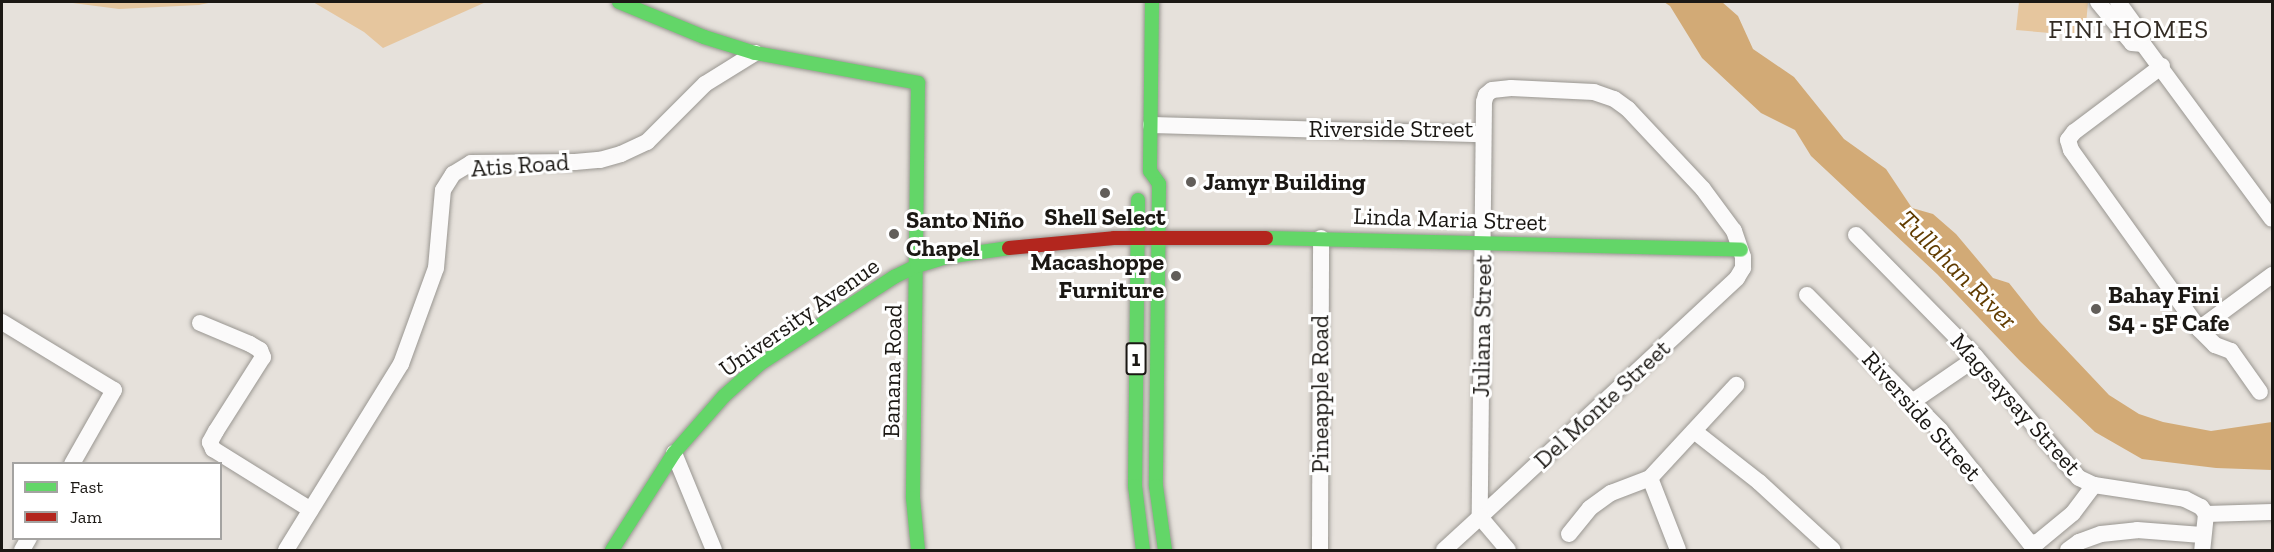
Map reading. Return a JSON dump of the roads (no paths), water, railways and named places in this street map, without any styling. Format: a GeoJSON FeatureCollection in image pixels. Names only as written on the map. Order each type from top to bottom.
{"type":"FeatureCollection","features":[{"type":"Feature","properties":{"kind":"main road"},"geometry":{"type":"LineString","coordinates":[[619,2],[704,37],[755,53]]}},
{"type":"Feature","properties":{"kind":"main road","name":"1"},"geometry":{"type":"LineString","coordinates":[[1152,2],[1150,171],[1159,184],[1156,486],[1165,550]]}},
{"type":"Feature","properties":{"kind":"main road","name":"Banana Road"},"geometry":{"type":"LineString","coordinates":[[755,53],[809,65],[918,83],[913,498],[918,550]]}},
{"type":"Feature","properties":{"kind":"main road","name":"1"},"geometry":{"type":"LineString","coordinates":[[1143,550],[1135,486],[1137,238],[1138,184],[1150,171]]}},
{"type":"Feature","properties":{"kind":"main road","name":"University Avenue"},"geometry":{"type":"LineString","coordinates":[[612,550],[674,453],[724,396],[760,364],[869,292],[917,266],[946,257],[1056,242],[1158,238]]}},
{"type":"Feature","properties":{"kind":"main road","name":"Linda Maria Street"},"geometry":{"type":"LineString","coordinates":[[1158,238],[1321,238],[1741,250]]}},
{"type":"Feature","properties":{"kind":"street"},"geometry":{"type":"LineString","coordinates":[[2098,2],[2132,43],[2143,44]]}},
{"type":"Feature","properties":{"kind":"street"},"geometry":{"type":"LineString","coordinates":[[2118,2],[2142,35],[2143,44],[2162,66],[2272,219]]}},
{"type":"Feature","properties":{"kind":"street","name":"Atis Road"},"geometry":{"type":"LineString","coordinates":[[286,550],[401,364],[436,268],[443,190],[453,174],[471,164],[575,162],[621,154],[647,142],[705,84],[755,53]]}},
{"type":"Feature","properties":{"kind":"street"},"geometry":{"type":"LineString","coordinates":[[2162,66],[2074,132],[2068,140],[2071,150],[2199,329],[2214,345],[2231,351],[2260,392]]}},
{"type":"Feature","properties":{"kind":"street","name":"Riverside Street"},"geometry":{"type":"LineString","coordinates":[[1151,125],[1483,134],[1484,102],[1486,95],[1492,90],[1510,88],[1594,92],[1614,99],[1628,109],[1703,189],[1724,214],[1741,250]]}},
{"type":"Feature","properties":{"kind":"street","name":"Juliana Street"},"geometry":{"type":"LineString","coordinates":[[1480,517],[1483,134]]}},
{"type":"Feature","properties":{"kind":"street","name":"Magsaysay Street"},"geometry":{"type":"LineString","coordinates":[[1856,235],[1976,358],[2073,471],[2094,485],[2185,499],[2201,507],[2206,514]]}},
{"type":"Feature","properties":{"kind":"street","name":"Pineapple Road"},"geometry":{"type":"LineString","coordinates":[[1320,550],[1321,238]]}},
{"type":"Feature","properties":{"kind":"street","name":"Del Monte Street"},"geometry":{"type":"LineString","coordinates":[[1444,550],[1737,279],[1743,268],[1741,250]]}},
{"type":"Feature","properties":{"kind":"street"},"geometry":{"type":"LineString","coordinates":[[2199,329],[2272,275]]}},
{"type":"Feature","properties":{"kind":"street","name":"Riverside Street"},"geometry":{"type":"LineString","coordinates":[[1807,295],[1940,430],[2030,543],[2038,542],[2073,513],[2094,485]]}},
{"type":"Feature","properties":{"kind":"street"},"geometry":{"type":"LineString","coordinates":[[2,322],[114,390],[73,462]]}},
{"type":"Feature","properties":{"kind":"street"},"geometry":{"type":"LineString","coordinates":[[200,323],[250,344],[260,350],[264,357],[216,431],[210,442],[213,449],[312,510]]}},
{"type":"Feature","properties":{"kind":"street"},"geometry":{"type":"LineString","coordinates":[[1912,402],[1976,358]]}},
{"type":"Feature","properties":{"kind":"street"},"geometry":{"type":"LineString","coordinates":[[1569,534],[1590,508],[1611,493],[1650,478],[1736,385]]}},
{"type":"Feature","properties":{"kind":"street"},"geometry":{"type":"LineString","coordinates":[[1694,431],[1759,482],[1833,550]]}},
{"type":"Feature","properties":{"kind":"street"},"geometry":{"type":"LineString","coordinates":[[674,453],[714,550]]}},
{"type":"Feature","properties":{"kind":"street"},"geometry":{"type":"LineString","coordinates":[[1650,478],[1678,550]]}},
{"type":"Feature","properties":{"kind":"street"},"geometry":{"type":"LineString","coordinates":[[2068,550],[2079,542],[2102,534],[2137,530],[2202,543],[2206,514],[2272,512]]}},
{"type":"Feature","properties":{"kind":"street"},"geometry":{"type":"LineString","coordinates":[[1480,517],[1508,550]]}},
{"type":"Feature","properties":{"kind":"water","name":"Tullahan River"},"geometry":{"type":"Polygon","coordinates":[[[1664,2],[1722,2],[1738,16],[1753,49],[1794,77],[1844,139],[1886,169],[1912,208],[1933,214],[1956,234],[1993,278],[2009,283],[2040,322],[2109,395],[2139,414],[2163,422],[2211,431],[2272,422],[2272,470],[2216,468],[2142,459],[2095,432],[2020,361],[1937,274],[1811,156],[1795,130],[1761,113],[1702,58],[1670,6],[1664,2]]]}},
{"type":"Feature","properties":{"kind":"place","name":"Jamyr Building"},"geometry":{"type":"Point","coordinates":[1191,182]}},
{"type":"Feature","properties":{"kind":"place","name":"Shell Select"},"geometry":{"type":"Point","coordinates":[1105,193]}},
{"type":"Feature","properties":{"kind":"place","name":"Santo Niño Chapel"},"geometry":{"type":"Point","coordinates":[894,234]}},
{"type":"Feature","properties":{"kind":"place","name":"Macashoppe Furniture"},"geometry":{"type":"Point","coordinates":[1176,276]}},
{"type":"Feature","properties":{"kind":"place","name":"Bahay Fini S4 - 5F Cafe"},"geometry":{"type":"Point","coordinates":[2096,309]}},
{"type":"Feature","properties":{"kind":"district","name":"FINI HOMES"},"geometry":{"type":"Point","coordinates":[2129,30]}}]}
